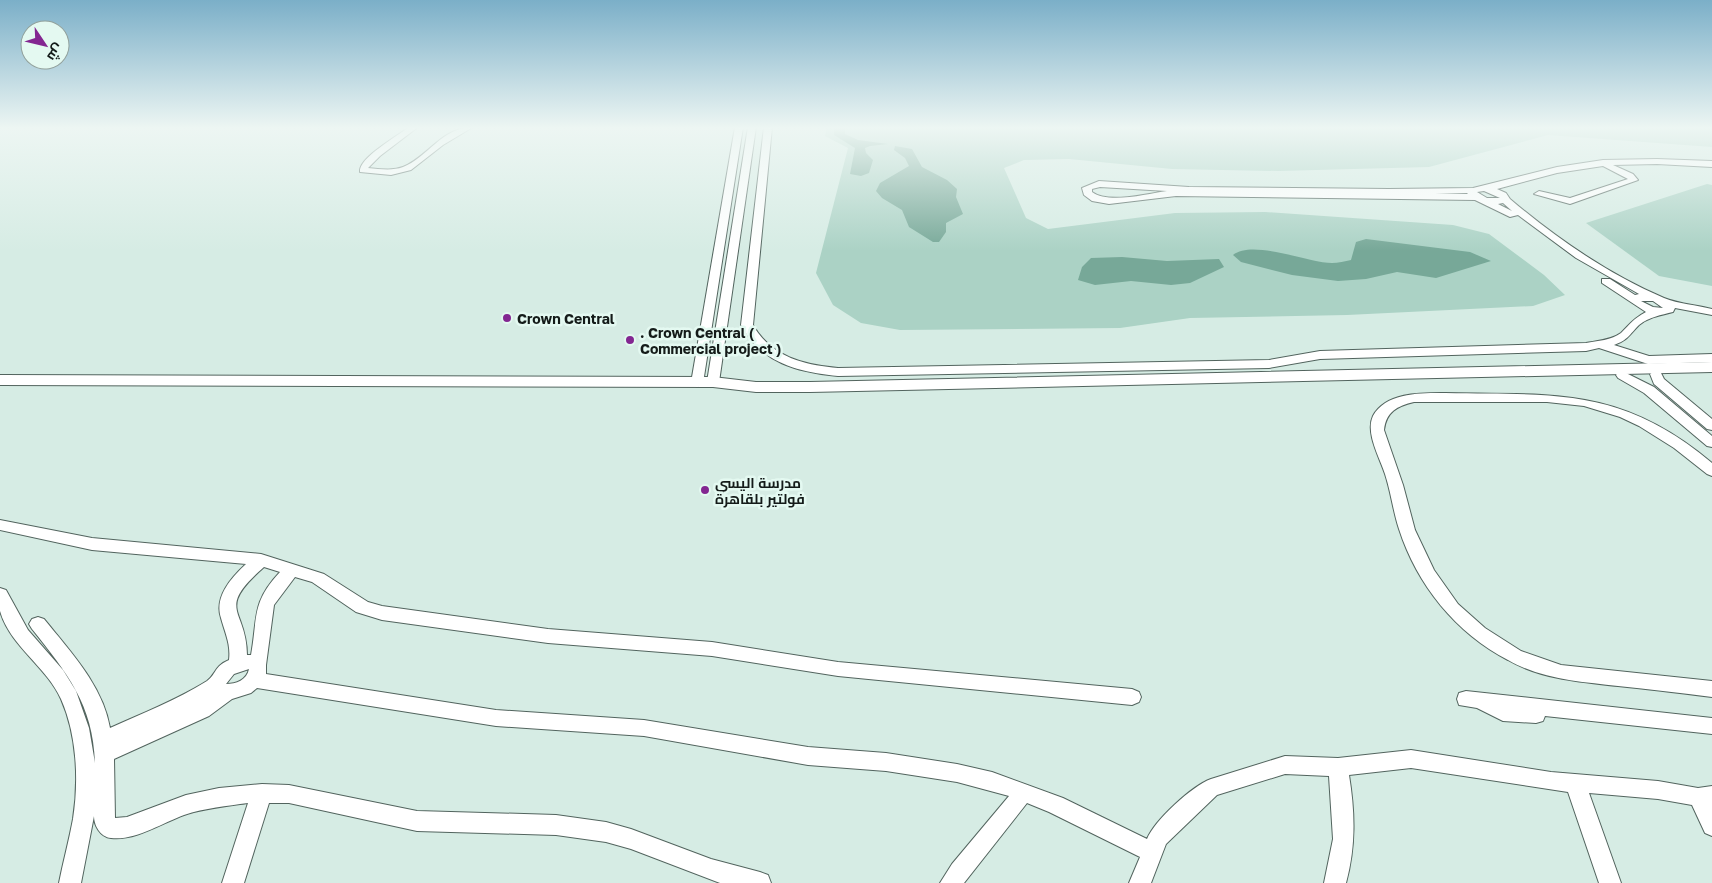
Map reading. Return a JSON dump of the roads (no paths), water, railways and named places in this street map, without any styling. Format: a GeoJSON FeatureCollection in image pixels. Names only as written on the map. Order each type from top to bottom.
{"type":"FeatureCollection","features":[{"type":"Feature","properties":{"kind":"main road"},"geometry":{"type":"LineString","coordinates":[[0,380],[713,382],[756,387],[878,386],[1712,367]]}},
{"type":"Feature","properties":{"kind":"main road"},"geometry":{"type":"LineString","coordinates":[[0,390],[282,389],[754,395],[1712,373]]}},
{"type":"Feature","properties":{"kind":"street"},"geometry":{"type":"LineString","coordinates":[[363,168],[363,170],[391,172],[407,168]]}},
{"type":"Feature","properties":{"kind":"street"},"geometry":{"type":"LineString","coordinates":[[697,383],[731,168]]}},
{"type":"Feature","properties":{"kind":"street"},"geometry":{"type":"LineString","coordinates":[[713,382],[747,168]]}},
{"type":"Feature","properties":{"kind":"street"},"geometry":{"type":"LineString","coordinates":[[764,168],[747,326],[756,343],[766,351],[810,368],[838,372],[1269,364],[1320,356],[1602,345],[1624,336],[1636,322],[1663,308],[1712,312]]}},
{"type":"Feature","properties":{"kind":"street"},"geometry":{"type":"LineString","coordinates":[[1479,196],[1483,189],[1514,183],[1568,168]]}},
{"type":"Feature","properties":{"kind":"street"},"geometry":{"type":"LineString","coordinates":[[1277,192],[1157,194],[1109,201],[1095,198],[1087,193],[1087,188],[1099,184],[1180,189],[1503,197],[1575,170],[1590,168]]}},
{"type":"Feature","properties":{"kind":"street"},"geometry":{"type":"LineString","coordinates":[[1539,194],[1570,200],[1634,180],[1630,176],[1613,168]]}},
{"type":"Feature","properties":{"kind":"street"},"geometry":{"type":"LineString","coordinates":[[730,176],[739,178],[746,175]]}},
{"type":"Feature","properties":{"kind":"street"},"geometry":{"type":"LineString","coordinates":[[727,191],[736,189],[743,191]]}},
{"type":"Feature","properties":{"kind":"street"},"geometry":{"type":"LineString","coordinates":[[1483,189],[1503,197],[1637,302],[1712,317]]}},
{"type":"Feature","properties":{"kind":"street"},"geometry":{"type":"LineString","coordinates":[[1479,196],[1503,209],[1598,270],[1652,298],[1663,308]]}},
{"type":"Feature","properties":{"kind":"street"},"geometry":{"type":"LineString","coordinates":[[1636,322],[1637,302],[1640,297],[1652,298]]}},
{"type":"Feature","properties":{"kind":"street"},"geometry":{"type":"LineString","coordinates":[[1602,345],[1648,360],[1712,358]]}},
{"type":"Feature","properties":{"kind":"street"},"geometry":{"type":"LineString","coordinates":[[1656,374],[1658,381],[1711,437]]}},
{"type":"Feature","properties":{"kind":"street"},"geometry":{"type":"LineString","coordinates":[[1622,375],[1649,390],[1711,437]]}},
{"type":"Feature","properties":{"kind":"street"},"geometry":{"type":"LineString","coordinates":[[1712,470],[1686,448],[1654,428],[1595,404],[1563,399],[1414,398],[1393,404],[1385,409],[1377,422],[1377,430],[1396,484],[1407,530],[1427,573],[1452,609],[1478,633],[1515,656],[1561,672],[1712,689]]}},
{"type":"Feature","properties":{"kind":"street"},"geometry":{"type":"LineString","coordinates":[[0,525],[92,544],[261,560],[318,578],[362,608],[382,613],[548,636],[712,648],[838,670],[1132,697]]}},
{"type":"Feature","properties":{"kind":"street"},"geometry":{"type":"LineString","coordinates":[[237,656],[228,602],[240,579],[261,560]]}},
{"type":"Feature","properties":{"kind":"street"},"geometry":{"type":"LineString","coordinates":[[222,688],[242,689],[255,673],[262,640],[263,618],[268,601],[293,569]]}},
{"type":"Feature","properties":{"kind":"street"},"geometry":{"type":"LineString","coordinates":[[0,594],[23,637],[64,688],[74,709],[79,726],[85,768],[85,792],[80,835],[70,883]]}},
{"type":"Feature","properties":{"kind":"street"},"geometry":{"type":"LineString","coordinates":[[38,624],[85,685],[97,712],[104,747],[104,822],[110,828],[127,827],[202,800],[234,794],[298,795],[362,811],[417,821],[467,824],[556,825],[598,831],[630,839],[711,870],[760,883]]}},
{"type":"Feature","properties":{"kind":"street"},"geometry":{"type":"LineString","coordinates":[[104,747],[202,710],[222,688],[225,670],[237,656],[262,640]]}},
{"type":"Feature","properties":{"kind":"street"},"geometry":{"type":"LineString","coordinates":[[237,656],[249,662],[255,673]]}},
{"type":"Feature","properties":{"kind":"street"},"geometry":{"type":"LineString","coordinates":[[255,673],[496,718],[644,728],[808,756],[921,766],[992,781],[1023,792],[1056,805],[1152,852]]}},
{"type":"Feature","properties":{"kind":"street"},"geometry":{"type":"LineString","coordinates":[[1712,726],[1474,700],[1503,713],[1595,720],[1712,734]]}},
{"type":"Feature","properties":{"kind":"street"},"geometry":{"type":"LineString","coordinates":[[1140,883],[1158,837],[1168,825],[1211,788],[1285,765],[1338,767],[1411,759],[1575,784],[1658,790],[1705,796],[1712,826]]}},
{"type":"Feature","properties":{"kind":"street"},"geometry":{"type":"LineString","coordinates":[[1335,883],[1341,860],[1345,828],[1344,804],[1338,767]]}},
{"type":"Feature","properties":{"kind":"street"},"geometry":{"type":"LineString","coordinates":[[1575,784],[1610,883]]}},
{"type":"Feature","properties":{"kind":"street"},"geometry":{"type":"LineString","coordinates":[[951,883],[966,863],[999,827],[1023,792]]}},
{"type":"Feature","properties":{"kind":"street"},"geometry":{"type":"LineString","coordinates":[[233,883],[262,793]]}},
{"type":"Feature","properties":{"kind":"place","name":"Crown Central"},"geometry":{"type":"Point","coordinates":[507,318]}},
{"type":"Feature","properties":{"kind":"place","name":". Crown Central ( Commercial project )"},"geometry":{"type":"Point","coordinates":[630,340]}},
{"type":"Feature","properties":{"kind":"place","name":"مدرسة اليسي فولتير بلقاهرة"},"geometry":{"type":"Point","coordinates":[705,490]}}]}
